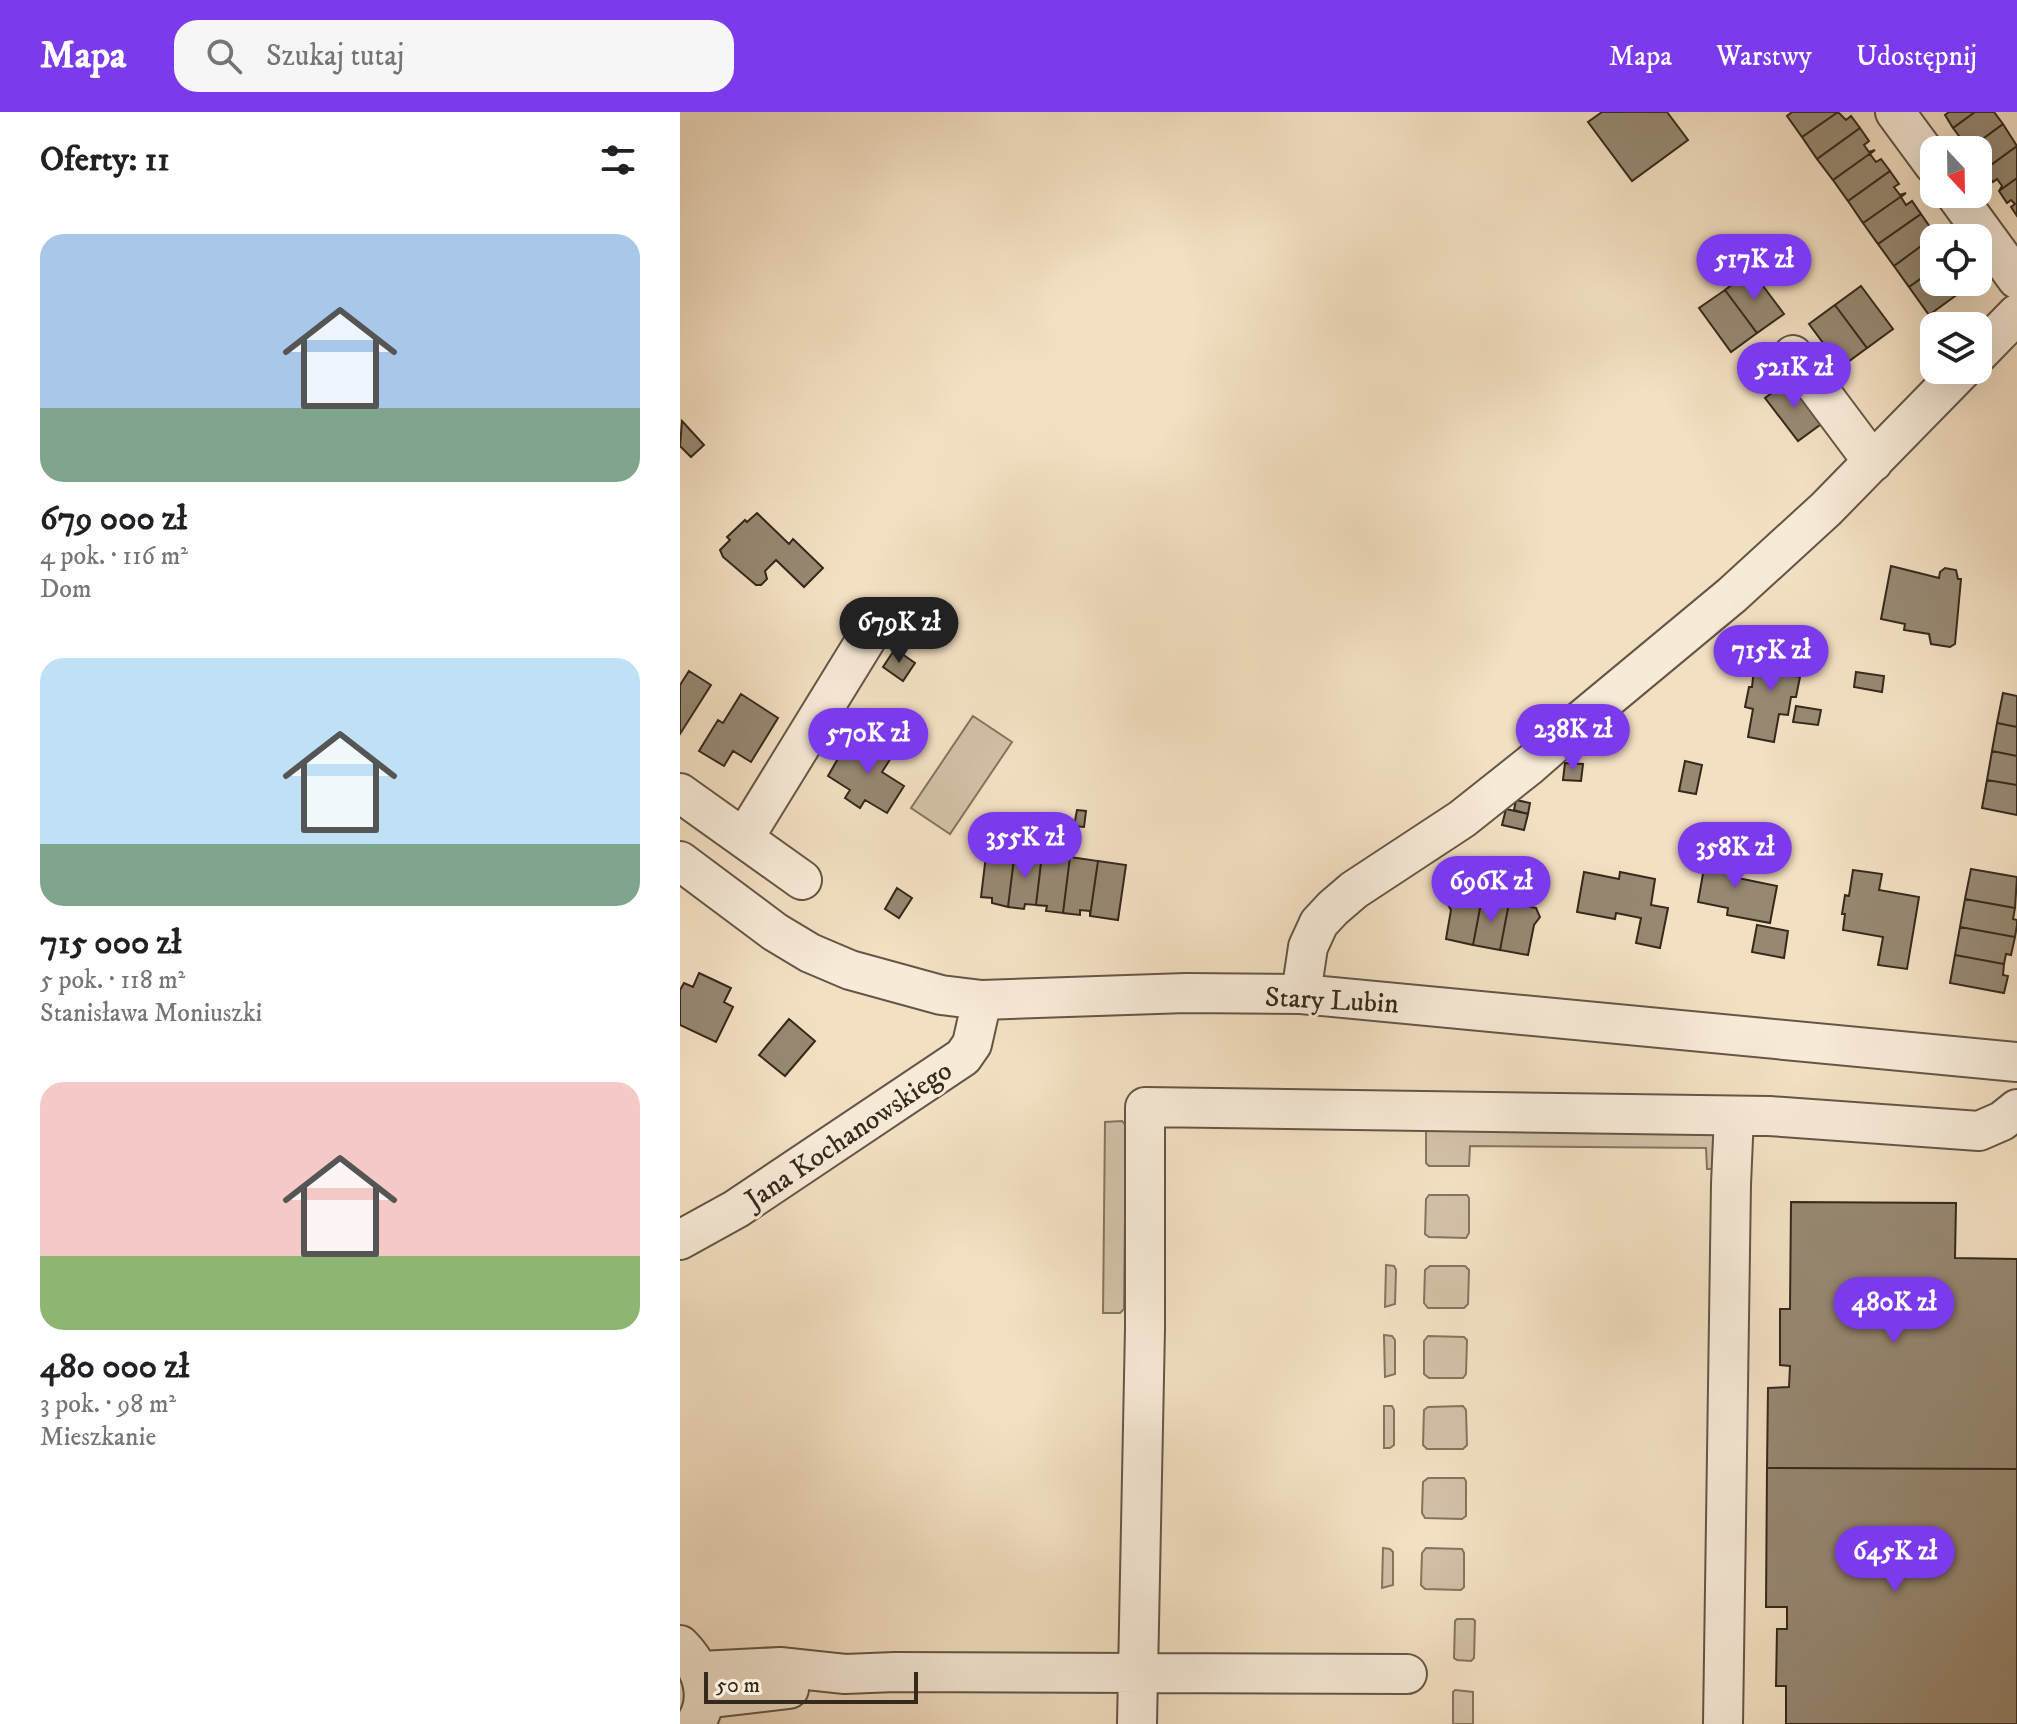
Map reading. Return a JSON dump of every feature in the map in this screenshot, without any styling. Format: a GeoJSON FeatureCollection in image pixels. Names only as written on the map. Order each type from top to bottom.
{"type":"FeatureCollection","features":[{"type":"Feature","properties":{"kind":"street"},"geometry":{"type":"LineString","coordinates":[[1895,112],[1920,146]]}},
{"type":"Feature","properties":{"kind":"street"},"geometry":{"type":"LineString","coordinates":[[1965,208],[2017,279]]}},
{"type":"Feature","properties":{"kind":"street"},"geometry":{"type":"LineString","coordinates":[[1992,340],[2017,314]]}},
{"type":"Feature","properties":{"kind":"street"},"geometry":{"type":"LineString","coordinates":[[1793,355],[1873,462]]}},
{"type":"Feature","properties":{"kind":"street"},"geometry":{"type":"LineString","coordinates":[[1301,994],[1308,947],[1319,923],[1333,908],[1354,890],[1462,819],[1732,595],[1826,509],[1948,384]]}},
{"type":"Feature","properties":{"kind":"street"},"geometry":{"type":"LineString","coordinates":[[744,838],[878,620]]}},
{"type":"Feature","properties":{"kind":"street"},"geometry":{"type":"LineString","coordinates":[[680,793],[802,880]]}},
{"type":"Feature","properties":{"kind":"street","name":"Stary Lubin"},"geometry":{"type":"LineString","coordinates":[[680,861],[775,932],[810,953],[850,970],[941,995],[982,1000],[1186,993],[1301,994],[2017,1062]]}},
{"type":"Feature","properties":{"kind":"street","name":"Jana Kochanowskiego"},"geometry":{"type":"LineString","coordinates":[[680,1240],[773,1185],[963,1057],[972,1044],[982,1000]]}},
{"type":"Feature","properties":{"kind":"street"},"geometry":{"type":"LineString","coordinates":[[1137,1724],[1145,1328],[1145,1107],[1769,1116],[1979,1131],[2017,1138]]}},
{"type":"Feature","properties":{"kind":"street"},"geometry":{"type":"LineString","coordinates":[[1979,1131],[2002,1121],[2017,1109]]}},
{"type":"Feature","properties":{"kind":"street"},"geometry":{"type":"LineString","coordinates":[[1723,1724],[1734,1116]]}},
{"type":"Feature","properties":{"kind":"street"},"geometry":{"type":"LineString","coordinates":[[695,1684],[782,1691],[845,1674],[1407,1674]]}},
{"type":"Feature","properties":{"kind":"shaded area"},"geometry":{"type":"Polygon","coordinates":[[[973,716],[1012,742],[950,834],[911,808],[973,716]]]}},
{"type":"Feature","properties":{"kind":"shaded area"},"geometry":{"type":"Polygon","coordinates":[[[1122,1121],[1126,1125],[1124,1309],[1120,1313],[1103,1313],[1105,1122],[1122,1121]]]}},
{"type":"Feature","properties":{"kind":"shaded area"},"geometry":{"type":"Polygon","coordinates":[[[1426,1128],[1718,1133],[1714,1169],[1707,1169],[1706,1148],[1470,1146],[1469,1166],[1429,1166],[1426,1163],[1426,1128]]]}},
{"type":"Feature","properties":{"kind":"shaded area"},"geometry":{"type":"Polygon","coordinates":[[[1429,1195],[1467,1195],[1469,1233],[1466,1238],[1429,1237],[1425,1234],[1426,1199],[1429,1195]]]}},
{"type":"Feature","properties":{"kind":"shaded area"},"geometry":{"type":"Polygon","coordinates":[[[1386,1265],[1394,1266],[1396,1270],[1395,1304],[1385,1307],[1386,1265]]]}},
{"type":"Feature","properties":{"kind":"shaded area"},"geometry":{"type":"Polygon","coordinates":[[[1430,1266],[1465,1266],[1469,1270],[1468,1304],[1464,1308],[1428,1308],[1424,1303],[1425,1270],[1430,1266]]]}},
{"type":"Feature","properties":{"kind":"shaded area"},"geometry":{"type":"Polygon","coordinates":[[[1384,1335],[1392,1336],[1395,1340],[1395,1374],[1385,1377],[1384,1335]]]}},
{"type":"Feature","properties":{"kind":"shaded area"},"geometry":{"type":"Polygon","coordinates":[[[1428,1336],[1464,1337],[1467,1340],[1466,1374],[1463,1378],[1429,1378],[1424,1374],[1424,1341],[1428,1336]]]}},
{"type":"Feature","properties":{"kind":"shaded area"},"geometry":{"type":"Polygon","coordinates":[[[1384,1406],[1392,1406],[1394,1410],[1394,1445],[1390,1448],[1384,1448],[1384,1406]]]}},
{"type":"Feature","properties":{"kind":"shaded area"},"geometry":{"type":"Polygon","coordinates":[[[1463,1406],[1466,1410],[1467,1445],[1463,1449],[1427,1449],[1423,1445],[1424,1410],[1428,1407],[1463,1406]]]}},
{"type":"Feature","properties":{"kind":"shaded area"},"geometry":{"type":"Polygon","coordinates":[[[1428,1478],[1464,1478],[1466,1516],[1462,1519],[1425,1518],[1422,1513],[1423,1482],[1428,1478]]]}},
{"type":"Feature","properties":{"kind":"shaded area"},"geometry":{"type":"Polygon","coordinates":[[[1383,1548],[1393,1552],[1393,1585],[1382,1588],[1383,1548]]]}},
{"type":"Feature","properties":{"kind":"shaded area"},"geometry":{"type":"Polygon","coordinates":[[[1426,1548],[1462,1549],[1464,1587],[1461,1590],[1425,1589],[1421,1585],[1422,1553],[1426,1548]]]}},
{"type":"Feature","properties":{"kind":"shaded area"},"geometry":{"type":"Polygon","coordinates":[[[1457,1619],[1475,1621],[1474,1658],[1471,1661],[1454,1658],[1457,1619]]]}},
{"type":"Feature","properties":{"kind":"shaded area"},"geometry":{"type":"Polygon","coordinates":[[[1455,1690],[1473,1692],[1473,1724],[1453,1724],[1455,1690]]]}},
{"type":"Feature","properties":{"kind":"building"},"geometry":{"type":"Polygon","coordinates":[[[1602,112],[1667,112],[1688,140],[1632,181],[1588,122],[1602,112]]]}},
{"type":"Feature","properties":{"kind":"building"},"geometry":{"type":"Polygon","coordinates":[[[1792,112],[1838,112],[1802,137],[1787,116],[1792,112]]]}},
{"type":"Feature","properties":{"kind":"building"},"geometry":{"type":"Polygon","coordinates":[[[1838,112],[1846,120],[1851,116],[1860,128],[1817,159],[1802,137],[1838,112]]]}},
{"type":"Feature","properties":{"kind":"building"},"geometry":{"type":"Polygon","coordinates":[[[1949,112],[1975,112],[1953,128],[1945,115],[1949,112]]]}},
{"type":"Feature","properties":{"kind":"building"},"geometry":{"type":"Polygon","coordinates":[[[1975,112],[1994,112],[2003,124],[1987,136],[1959,136],[1953,128],[1975,112]]]}},
{"type":"Feature","properties":{"kind":"building"},"geometry":{"type":"Polygon","coordinates":[[[2003,124],[2017,146],[1992,164],[1992,136],[1987,136],[2003,124]]]}},
{"type":"Feature","properties":{"kind":"building"},"geometry":{"type":"Polygon","coordinates":[[[1860,128],[1869,141],[1864,145],[1869,152],[1875,150],[1833,180],[1817,159],[1860,128]]]}},
{"type":"Feature","properties":{"kind":"building"},"geometry":{"type":"Polygon","coordinates":[[[2017,146],[2017,178],[1999,191],[2002,186],[1997,179],[1992,181],[1992,164],[2017,146]]]}},
{"type":"Feature","properties":{"kind":"building"},"geometry":{"type":"Polygon","coordinates":[[[1875,150],[1870,154],[1876,162],[1881,159],[1890,171],[1848,201],[1833,180],[1875,150]]]}},
{"type":"Feature","properties":{"kind":"building"},"geometry":{"type":"Polygon","coordinates":[[[1890,171],[1899,184],[1894,187],[1900,195],[1906,193],[1863,223],[1848,201],[1890,171]]]}},
{"type":"Feature","properties":{"kind":"building"},"geometry":{"type":"Polygon","coordinates":[[[2017,178],[2017,216],[2011,207],[2015,204],[2011,200],[2007,203],[1999,191],[2017,178]]]}},
{"type":"Feature","properties":{"kind":"building"},"geometry":{"type":"Polygon","coordinates":[[[1906,193],[1901,197],[1906,205],[1912,201],[1921,214],[1878,244],[1863,223],[1906,193]]]}},
{"type":"Feature","properties":{"kind":"building"},"geometry":{"type":"Polygon","coordinates":[[[1921,214],[1928,224],[1920,224],[1920,247],[1894,266],[1878,244],[1921,214]]]}},
{"type":"Feature","properties":{"kind":"building"},"geometry":{"type":"Polygon","coordinates":[[[1920,247],[1920,279],[1909,287],[1894,266],[1920,247]]]}},
{"type":"Feature","properties":{"kind":"building"},"geometry":{"type":"Polygon","coordinates":[[[1751,270],[1784,314],[1757,333],[1725,290],[1751,270]]]}},
{"type":"Feature","properties":{"kind":"building"},"geometry":{"type":"Polygon","coordinates":[[[1920,279],[1920,296],[1955,296],[1933,312],[1927,312],[1909,287],[1920,279]]]}},
{"type":"Feature","properties":{"kind":"building"},"geometry":{"type":"Polygon","coordinates":[[[1861,286],[1893,329],[1867,348],[1835,305],[1861,286]]]}},
{"type":"Feature","properties":{"kind":"building"},"geometry":{"type":"Polygon","coordinates":[[[1725,290],[1757,333],[1731,352],[1699,308],[1725,290]]]}},
{"type":"Feature","properties":{"kind":"building"},"geometry":{"type":"Polygon","coordinates":[[[1835,305],[1867,348],[1841,367],[1809,324],[1835,305]]]}},
{"type":"Feature","properties":{"kind":"building"},"geometry":{"type":"Polygon","coordinates":[[[1791,379],[1824,422],[1798,441],[1765,398],[1791,379]]]}},
{"type":"Feature","properties":{"kind":"building"},"geometry":{"type":"Polygon","coordinates":[[[682,421],[704,445],[691,457],[680,446],[682,421]]]}},
{"type":"Feature","properties":{"kind":"building"},"geometry":{"type":"Polygon","coordinates":[[[757,513],[789,544],[793,539],[823,568],[804,587],[776,560],[765,571],[767,579],[756,585],[723,557],[720,550],[730,540],[727,537],[757,513]]]}},
{"type":"Feature","properties":{"kind":"building"},"geometry":{"type":"Polygon","coordinates":[[[1891,566],[1939,578],[1945,568],[1956,570],[1958,579],[1961,579],[1955,644],[1950,647],[1931,644],[1929,634],[1904,630],[1905,624],[1881,619],[1891,566]]]}},
{"type":"Feature","properties":{"kind":"building"},"geometry":{"type":"Polygon","coordinates":[[[895,649],[915,663],[903,681],[883,667],[895,649]]]}},
{"type":"Feature","properties":{"kind":"building"},"geometry":{"type":"Polygon","coordinates":[[[1756,650],[1799,658],[1795,676],[1800,677],[1796,697],[1791,697],[1788,715],[1779,714],[1774,742],[1748,737],[1753,709],[1745,707],[1749,687],[1752,687],[1756,650]]]}},
{"type":"Feature","properties":{"kind":"building"},"geometry":{"type":"Polygon","coordinates":[[[689,671],[711,685],[680,734],[680,685],[689,671]]]}},
{"type":"Feature","properties":{"kind":"building"},"geometry":{"type":"Polygon","coordinates":[[[1856,672],[1884,676],[1882,692],[1854,687],[1856,672]]]}},
{"type":"Feature","properties":{"kind":"building"},"geometry":{"type":"Polygon","coordinates":[[[2003,693],[2017,696],[2017,727],[1997,723],[2003,693]]]}},
{"type":"Feature","properties":{"kind":"building"},"geometry":{"type":"Polygon","coordinates":[[[741,694],[778,718],[751,762],[733,751],[724,766],[699,751],[718,720],[723,723],[741,694]]]}},
{"type":"Feature","properties":{"kind":"building"},"geometry":{"type":"Polygon","coordinates":[[[1796,706],[1821,710],[1818,725],[1793,722],[1796,706]]]}},
{"type":"Feature","properties":{"kind":"building"},"geometry":{"type":"Polygon","coordinates":[[[1997,723],[2017,727],[2017,756],[1992,751],[1997,723]]]}},
{"type":"Feature","properties":{"kind":"building"},"geometry":{"type":"Polygon","coordinates":[[[873,736],[896,750],[882,772],[904,786],[887,813],[865,800],[860,808],[845,798],[850,790],[828,776],[844,748],[859,758],[873,736]]]}},
{"type":"Feature","properties":{"kind":"building"},"geometry":{"type":"Polygon","coordinates":[[[1992,751],[2017,756],[2017,785],[1987,780],[1992,751]]]}},
{"type":"Feature","properties":{"kind":"building"},"geometry":{"type":"Polygon","coordinates":[[[1685,761],[1702,765],[1696,794],[1679,791],[1685,761]]]}},
{"type":"Feature","properties":{"kind":"building"},"geometry":{"type":"Polygon","coordinates":[[[1565,763],[1583,764],[1581,781],[1563,780],[1565,763]]]}},
{"type":"Feature","properties":{"kind":"building"},"geometry":{"type":"Polygon","coordinates":[[[1987,780],[2017,785],[2017,815],[1982,808],[1987,780]]]}},
{"type":"Feature","properties":{"kind":"building"},"geometry":{"type":"Polygon","coordinates":[[[1516,800],[1530,803],[1528,814],[1514,810],[1516,800]]]}},
{"type":"Feature","properties":{"kind":"building"},"geometry":{"type":"Polygon","coordinates":[[[1506,809],[1528,814],[1524,830],[1502,825],[1506,809]]]}},
{"type":"Feature","properties":{"kind":"building"},"geometry":{"type":"Polygon","coordinates":[[[1077,810],[1086,811],[1084,827],[1074,826],[1077,810]]]}},
{"type":"Feature","properties":{"kind":"building"},"geometry":{"type":"Polygon","coordinates":[[[987,847],[1015,850],[1008,907],[992,903],[992,898],[981,897],[987,847]]]}},
{"type":"Feature","properties":{"kind":"building"},"geometry":{"type":"Polygon","coordinates":[[[1015,851],[1042,855],[1036,905],[1025,904],[1024,909],[1008,907],[1015,851]]]}},
{"type":"Feature","properties":{"kind":"building"},"geometry":{"type":"Polygon","coordinates":[[[1707,851],[1736,856],[1733,877],[1777,886],[1770,923],[1727,915],[1728,908],[1698,902],[1707,851]]]}},
{"type":"Feature","properties":{"kind":"building"},"geometry":{"type":"Polygon","coordinates":[[[1042,854],[1070,857],[1063,913],[1046,911],[1047,906],[1036,905],[1042,854]]]}},
{"type":"Feature","properties":{"kind":"building"},"geometry":{"type":"Polygon","coordinates":[[[1070,857],[1098,861],[1090,916],[1090,911],[1080,910],[1080,915],[1063,913],[1070,857]]]}},
{"type":"Feature","properties":{"kind":"building"},"geometry":{"type":"Polygon","coordinates":[[[1098,861],[1126,865],[1118,920],[1090,916],[1098,861]]]}},
{"type":"Feature","properties":{"kind":"building"},"geometry":{"type":"Polygon","coordinates":[[[1971,869],[2017,877],[2015,908],[1965,899],[1971,869]]]}},
{"type":"Feature","properties":{"kind":"building"},"geometry":{"type":"Polygon","coordinates":[[[1853,870],[1882,874],[1879,890],[1919,897],[1907,969],[1878,965],[1883,937],[1843,930],[1845,895],[1849,896],[1853,870]]]}},
{"type":"Feature","properties":{"kind":"building"},"geometry":{"type":"Polygon","coordinates":[[[1584,872],[1619,879],[1620,872],[1655,879],[1651,905],[1668,908],[1660,948],[1636,943],[1641,918],[1616,913],[1615,919],[1577,912],[1584,872]]]}},
{"type":"Feature","properties":{"kind":"building"},"geometry":{"type":"Polygon","coordinates":[[[897,888],[912,898],[899,918],[885,909],[897,888]]]}},
{"type":"Feature","properties":{"kind":"building"},"geometry":{"type":"Polygon","coordinates":[[[1455,893],[1482,898],[1473,945],[1446,939],[1451,910],[1449,899],[1455,893]]]}},
{"type":"Feature","properties":{"kind":"building"},"geometry":{"type":"Polygon","coordinates":[[[1482,898],[1509,903],[1500,950],[1473,945],[1482,898]]]}},
{"type":"Feature","properties":{"kind":"building"},"geometry":{"type":"Polygon","coordinates":[[[1965,899],[2015,908],[2015,937],[1960,927],[1965,899]]]}},
{"type":"Feature","properties":{"kind":"building"},"geometry":{"type":"Polygon","coordinates":[[[1509,903],[1536,908],[1540,917],[1534,925],[1528,955],[1500,950],[1509,903]]]}},
{"type":"Feature","properties":{"kind":"building"},"geometry":{"type":"Polygon","coordinates":[[[1757,925],[1788,931],[1784,958],[1752,952],[1757,925]]]}},
{"type":"Feature","properties":{"kind":"building"},"geometry":{"type":"Polygon","coordinates":[[[1960,927],[2015,937],[2011,955],[2006,954],[2004,964],[1955,955],[1960,927]]]}},
{"type":"Feature","properties":{"kind":"building"},"geometry":{"type":"Polygon","coordinates":[[[1955,955],[2004,964],[2003,975],[2008,976],[2004,993],[1950,983],[1955,955]]]}},
{"type":"Feature","properties":{"kind":"building"},"geometry":{"type":"Polygon","coordinates":[[[699,973],[731,988],[724,1002],[733,1007],[716,1042],[680,1025],[680,990],[684,983],[693,987],[699,973]]]}},
{"type":"Feature","properties":{"kind":"building"},"geometry":{"type":"Polygon","coordinates":[[[789,1019],[815,1041],[785,1076],[759,1055],[789,1019]]]}},
{"type":"Feature","properties":{"kind":"building"},"geometry":{"type":"Polygon","coordinates":[[[1791,1202],[1956,1203],[1955,1258],[2017,1259],[2017,1469],[1767,1468],[1768,1388],[1789,1387],[1790,1366],[1780,1365],[1780,1309],[1790,1309],[1791,1202]]]}},
{"type":"Feature","properties":{"kind":"building"},"geometry":{"type":"Polygon","coordinates":[[[1767,1468],[2017,1469],[2017,1724],[1786,1724],[1786,1686],[1776,1686],[1777,1629],[1787,1629],[1787,1607],[1766,1607],[1767,1468]]]}}]}
